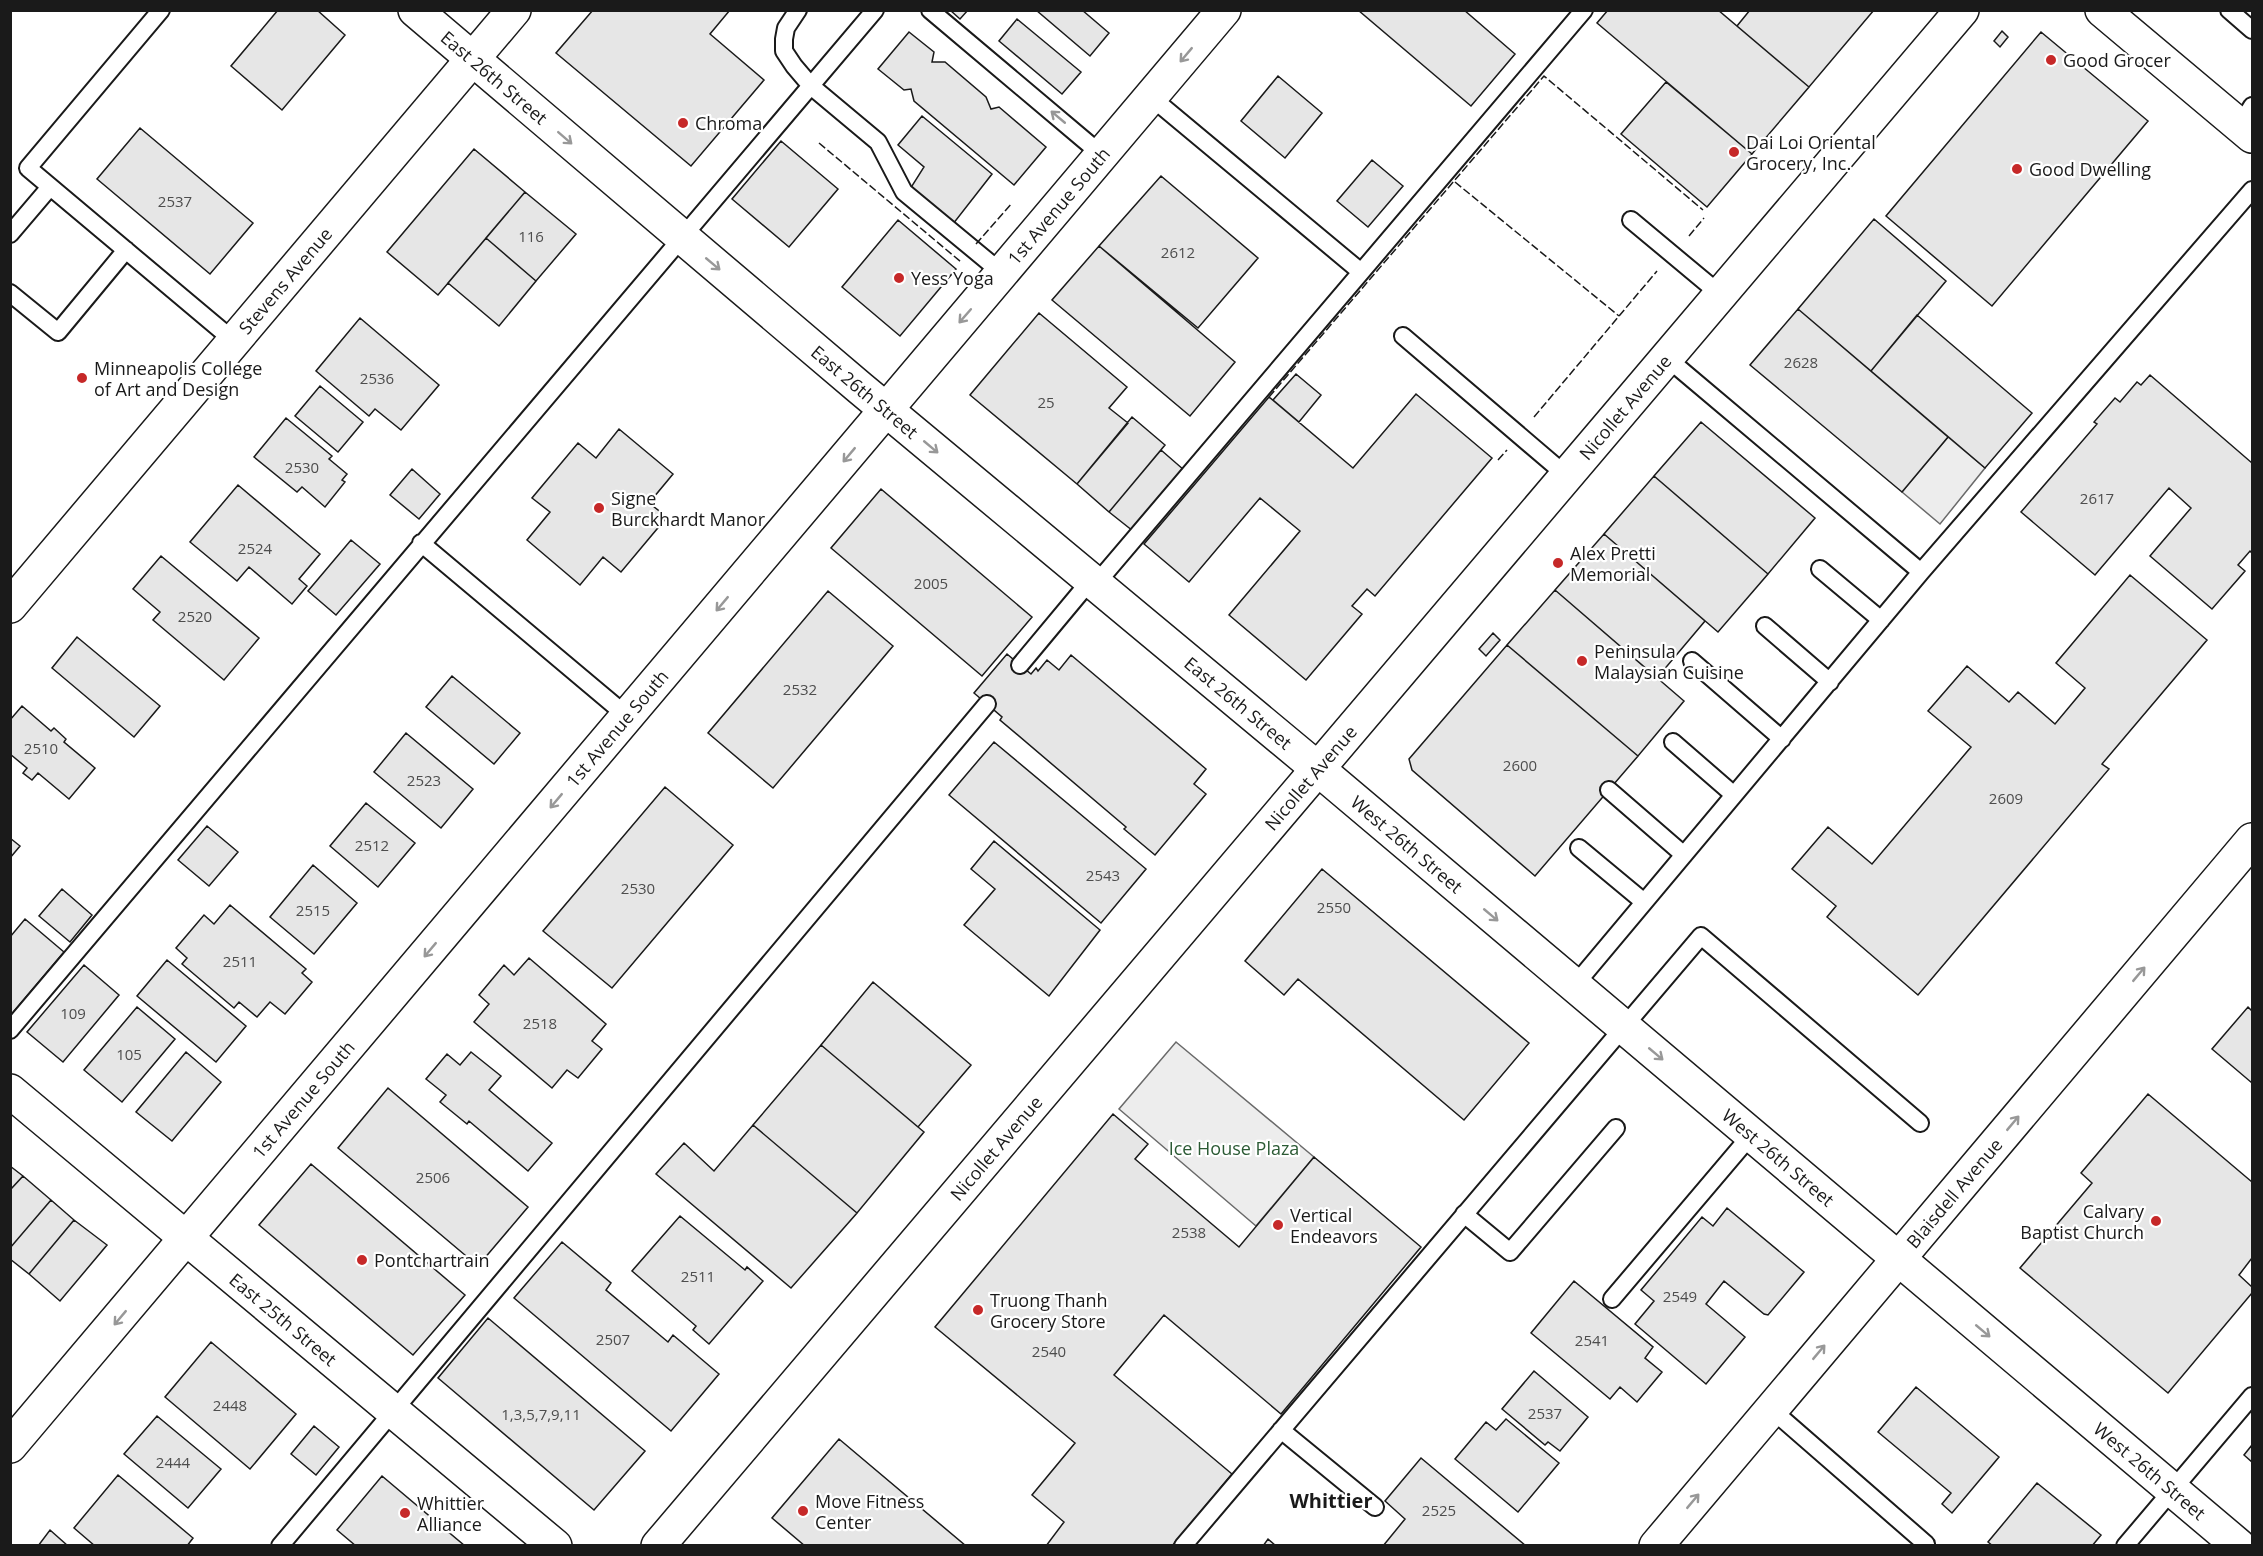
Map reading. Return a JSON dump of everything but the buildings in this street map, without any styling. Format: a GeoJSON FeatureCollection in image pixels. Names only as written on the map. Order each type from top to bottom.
{"type":"FeatureCollection","features":[{"type":"Feature","properties":{"kind":"street","name":"East 26th Street"},"geometry":{"type":"LineString","coordinates":[[416,10],[886,410],[1318,769]]}},
{"type":"Feature","properties":{"kind":"street","name":"Stevens Avenue"},"geometry":{"type":"LineString","coordinates":[[10,606],[514,10]]}},
{"type":"Feature","properties":{"kind":"street","name":"1st Avenue South"},"geometry":{"type":"LineString","coordinates":[[10,1446],[1224,10]]}},
{"type":"Feature","properties":{"kind":"street","name":"Nicollet Avenue"},"geometry":{"type":"LineString","coordinates":[[658,1545],[1962,10]]}},
{"type":"Feature","properties":{"kind":"street"},"geometry":{"type":"LineString","coordinates":[[2102,10],[2248,123]]}},
{"type":"Feature","properties":{"kind":"street","name":"West 26th Street"},"geometry":{"type":"LineString","coordinates":[[1318,769],[2239,1545]]}},
{"type":"Feature","properties":{"kind":"street","name":"Blaisdell Avenue"},"geometry":{"type":"LineString","coordinates":[[1656,1545],[2253,840]]}},
{"type":"Feature","properties":{"kind":"street","name":"East 25th Street"},"geometry":{"type":"LineString","coordinates":[[10,1091],[555,1545]]}},
{"type":"Feature","properties":{"kind":"lane"},"geometry":{"type":"LineString","coordinates":[[161,10],[28,168],[234,341]]}},
{"type":"Feature","properties":{"kind":"lane"},"geometry":{"type":"LineString","coordinates":[[798,10],[786,28],[784,51],[811,86],[878,142],[904,192],[1002,273]]}},
{"type":"Feature","properties":{"kind":"lane"},"geometry":{"type":"LineString","coordinates":[[10,1030],[875,10]]}},
{"type":"Feature","properties":{"kind":"lane"},"geometry":{"type":"LineString","coordinates":[[930,10],[1102,154]]}},
{"type":"Feature","properties":{"kind":"lane"},"geometry":{"type":"LineString","coordinates":[[1020,665],[1361,273],[1584,10]]}},
{"type":"Feature","properties":{"kind":"lane"},"geometry":{"type":"LineString","coordinates":[[2229,10],[2253,30]]}},
{"type":"Feature","properties":{"kind":"lane"},"geometry":{"type":"LineString","coordinates":[[1151,97],[1361,273]]}},
{"type":"Feature","properties":{"kind":"lane"},"geometry":{"type":"LineString","coordinates":[[10,234],[50,187]]}},
{"type":"Feature","properties":{"kind":"lane"},"geometry":{"type":"LineString","coordinates":[[1574,986],[1921,572],[2253,190]]}},
{"type":"Feature","properties":{"kind":"lane"},"geometry":{"type":"LineString","coordinates":[[1630,220],[1721,295]]}},
{"type":"Feature","properties":{"kind":"lane"},"geometry":{"type":"LineString","coordinates":[[10,293],[58,332],[126,250]]}},
{"type":"Feature","properties":{"kind":"lane"},"geometry":{"type":"LineString","coordinates":[[1403,336],[1566,476]]}},
{"type":"Feature","properties":{"kind":"lane"},"geometry":{"type":"LineString","coordinates":[[1667,358],[1921,572]]}},
{"type":"Feature","properties":{"kind":"lane"},"geometry":{"type":"LineString","coordinates":[[421,543],[627,716]]}},
{"type":"Feature","properties":{"kind":"lane"},"geometry":{"type":"LineString","coordinates":[[1820,569],[1881,620]]}},
{"type":"Feature","properties":{"kind":"lane"},"geometry":{"type":"LineString","coordinates":[[1765,626],[1830,681]]}},
{"type":"Feature","properties":{"kind":"lane"},"geometry":{"type":"LineString","coordinates":[[1692,661],[1782,739]]}},
{"type":"Feature","properties":{"kind":"lane"},"geometry":{"type":"LineString","coordinates":[[280,1545],[395,1412],[987,704]]}},
{"type":"Feature","properties":{"kind":"lane"},"geometry":{"type":"LineString","coordinates":[[1673,742],[1734,795]]}},
{"type":"Feature","properties":{"kind":"lane"},"geometry":{"type":"LineString","coordinates":[[1609,790],[1684,855]]}},
{"type":"Feature","properties":{"kind":"lane"},"geometry":{"type":"LineString","coordinates":[[1579,848],[1644,902]]}},
{"type":"Feature","properties":{"kind":"lane"},"geometry":{"type":"LineString","coordinates":[[1183,1545],[1701,936],[1920,1123]]}},
{"type":"Feature","properties":{"kind":"lane"},"geometry":{"type":"LineString","coordinates":[[1464,1214],[1510,1252],[1616,1128]]}},
{"type":"Feature","properties":{"kind":"lane"},"geometry":{"type":"LineString","coordinates":[[1612,1299],[1752,1134]]}},
{"type":"Feature","properties":{"kind":"lane"},"geometry":{"type":"LineString","coordinates":[[2125,1545],[2253,1396]]}},
{"type":"Feature","properties":{"kind":"lane"},"geometry":{"type":"LineString","coordinates":[[1771,1409],[1926,1544]]}},
{"type":"Feature","properties":{"kind":"lane"},"geometry":{"type":"LineString","coordinates":[[1281,1430],[1375,1507]]}},
{"type":"Feature","properties":{"kind":"green space"},"geometry":{"type":"Polygon","coordinates":[[[1948,437],[1985,468],[1940,524],[1902,492],[1948,437]]]}},
{"type":"Feature","properties":{"kind":"green space","name":"Ice House Plaza"},"geometry":{"type":"Polygon","coordinates":[[[1176,1042],[1314,1157],[1256,1226],[1119,1109],[1176,1042]]]}},
{"type":"Feature","properties":{"kind":"fence"},"geometry":{"type":"LineString","coordinates":[[1269,397],[1544,76],[1703,210]]}},
{"type":"Feature","properties":{"kind":"fence"},"geometry":{"type":"LineString","coordinates":[[819,143],[961,262]]}},
{"type":"Feature","properties":{"kind":"fence"},"geometry":{"type":"LineString","coordinates":[[1455,182],[1619,316]]}},
{"type":"Feature","properties":{"kind":"fence"},"geometry":{"type":"LineString","coordinates":[[976,244],[1012,203]]}},
{"type":"Feature","properties":{"kind":"fence"},"geometry":{"type":"LineString","coordinates":[[1689,236],[1704,218]]}},
{"type":"Feature","properties":{"kind":"fence"},"geometry":{"type":"LineString","coordinates":[[1534,417],[1657,271]]}},
{"type":"Feature","properties":{"kind":"fence"},"geometry":{"type":"LineString","coordinates":[[1498,460],[1507,450]]}},
{"type":"Feature","properties":{"kind":"place","name":"Good Grocer"},"geometry":{"type":"Point","coordinates":[2051,60]}},
{"type":"Feature","properties":{"kind":"place","name":"Chroma"},"geometry":{"type":"Point","coordinates":[683,123]}},
{"type":"Feature","properties":{"kind":"place","name":"Dai Loi Oriental Grocery, Inc."},"geometry":{"type":"Point","coordinates":[1734,152]}},
{"type":"Feature","properties":{"kind":"place","name":"Good Dwelling"},"geometry":{"type":"Point","coordinates":[2017,169]}},
{"type":"Feature","properties":{"kind":"place","name":"Yess Yoga"},"geometry":{"type":"Point","coordinates":[899,278]}},
{"type":"Feature","properties":{"kind":"place","name":"Minneapolis College of Art and Design"},"geometry":{"type":"Point","coordinates":[82,378]}},
{"type":"Feature","properties":{"kind":"place","name":"Signe Burckhardt Manor"},"geometry":{"type":"Point","coordinates":[599,508]}},
{"type":"Feature","properties":{"kind":"place","name":"Alex Pretti Memorial"},"geometry":{"type":"Point","coordinates":[1558,563]}},
{"type":"Feature","properties":{"kind":"place","name":"Peninsula Malaysian Cuisine"},"geometry":{"type":"Point","coordinates":[1582,661]}},
{"type":"Feature","properties":{"kind":"place","name":"Calvary Baptist Church"},"geometry":{"type":"Point","coordinates":[2156,1221]}},
{"type":"Feature","properties":{"kind":"place","name":"Vertical Endeavors"},"geometry":{"type":"Point","coordinates":[1278,1225]}},
{"type":"Feature","properties":{"kind":"place","name":"Pontchartrain"},"geometry":{"type":"Point","coordinates":[362,1260]}},
{"type":"Feature","properties":{"kind":"place","name":"Truong Thanh Grocery Store"},"geometry":{"type":"Point","coordinates":[978,1310]}},
{"type":"Feature","properties":{"kind":"place","name":"Move Fitness Center"},"geometry":{"type":"Point","coordinates":[803,1511]}},
{"type":"Feature","properties":{"kind":"place","name":"Whittier Alliance"},"geometry":{"type":"Point","coordinates":[405,1513]}},
{"type":"Feature","properties":{"kind":"district","name":"Whittier"},"geometry":{"type":"Point","coordinates":[1331,1500]}}]}
